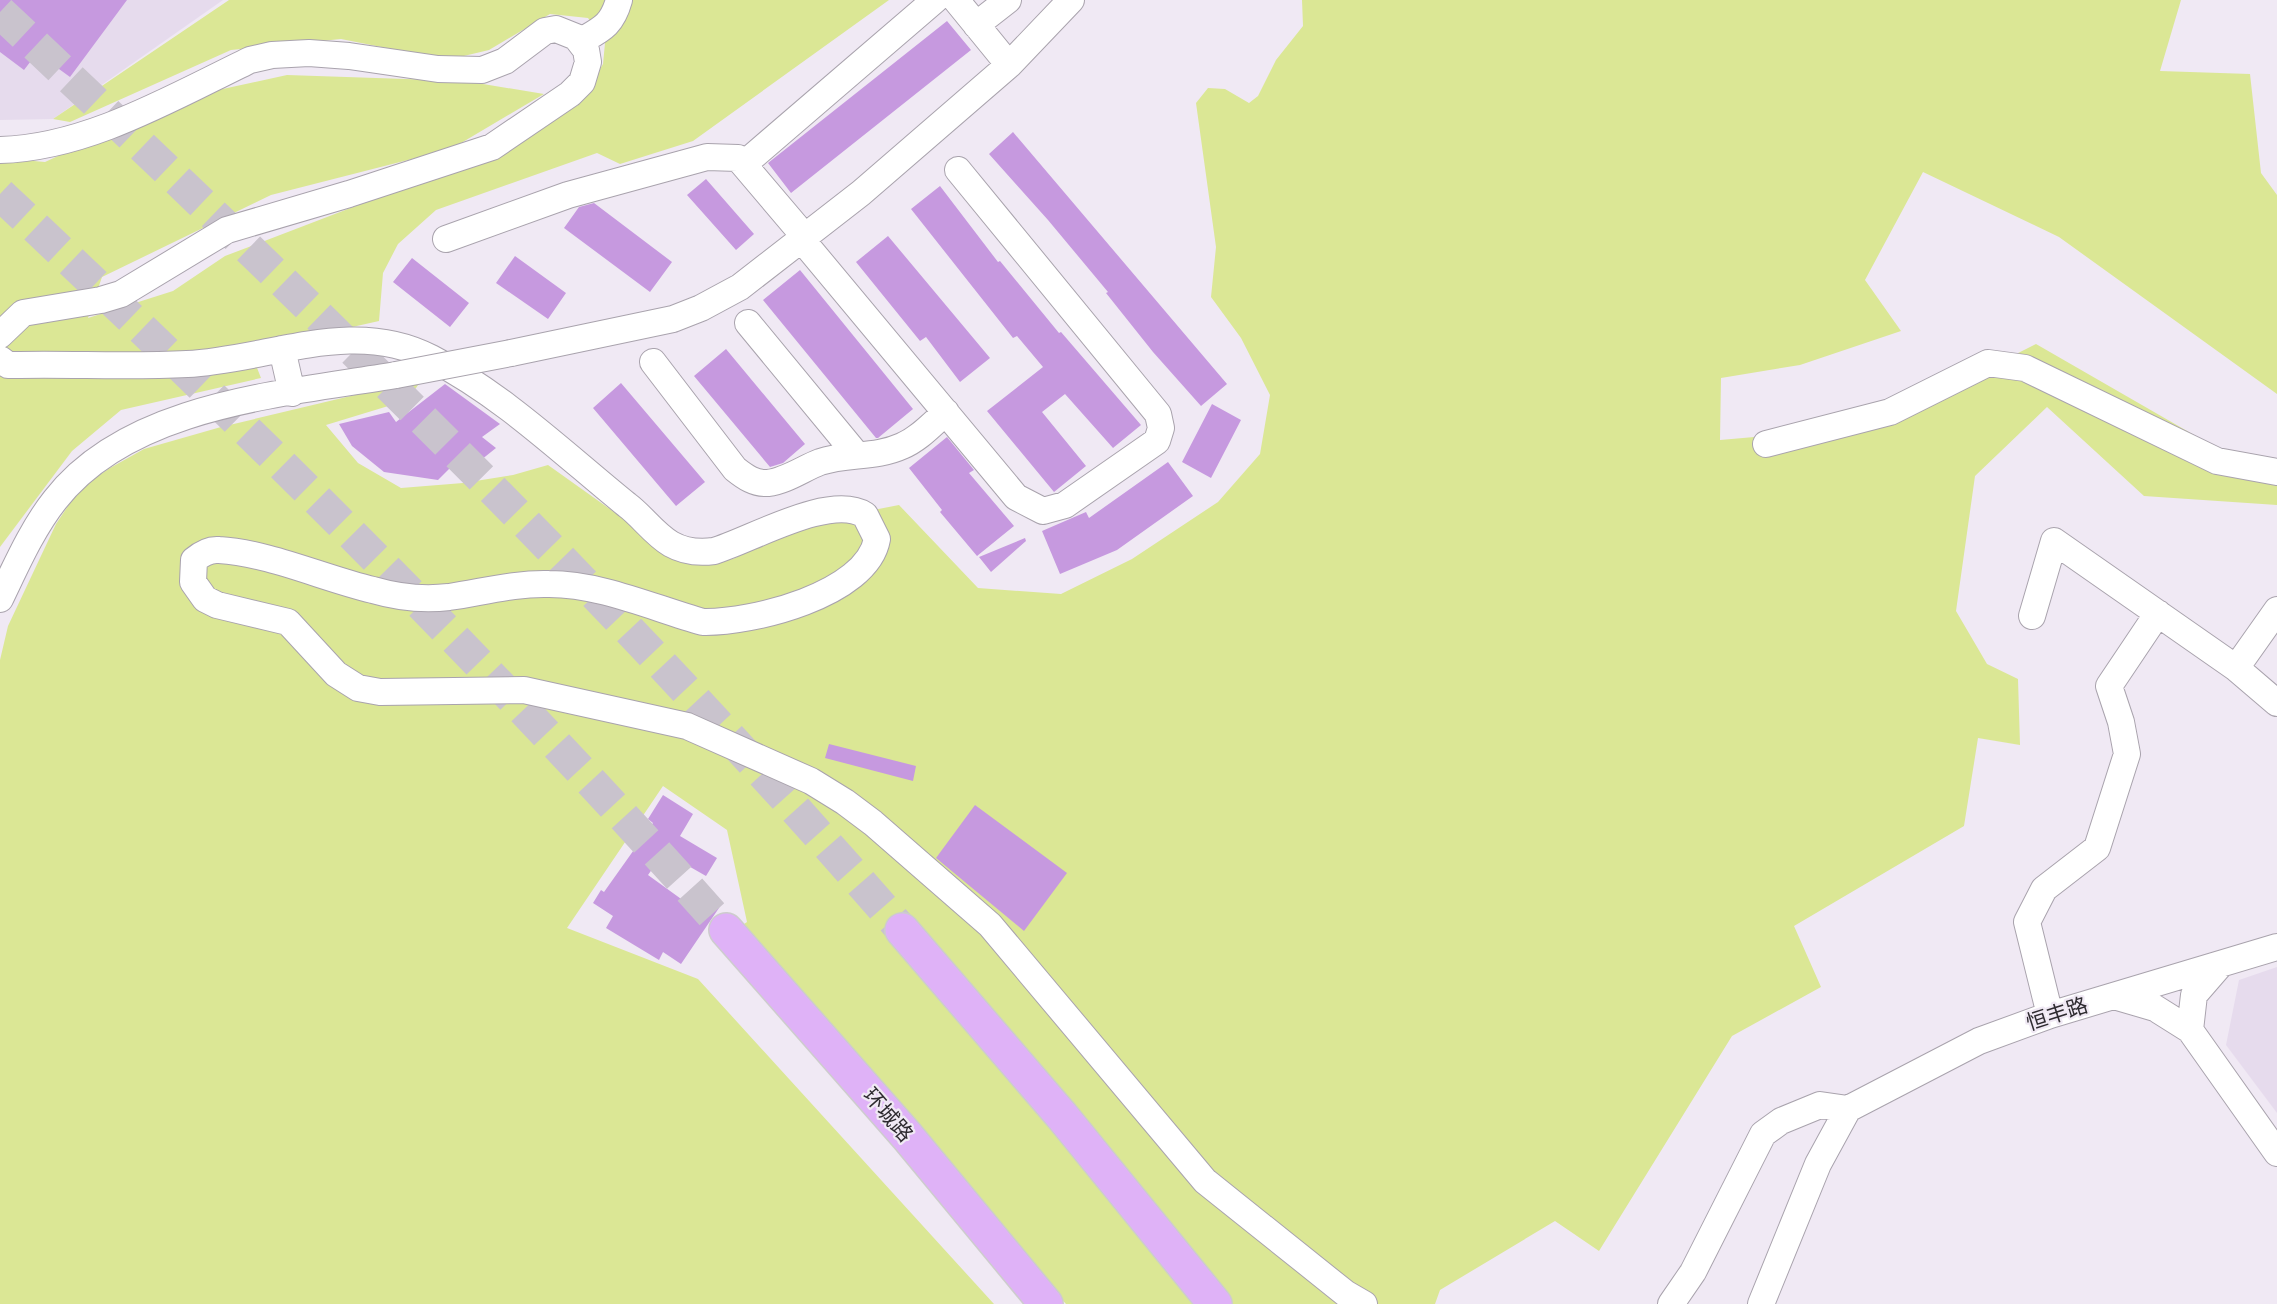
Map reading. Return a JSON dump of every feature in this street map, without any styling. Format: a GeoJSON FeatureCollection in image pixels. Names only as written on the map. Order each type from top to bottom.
{"type":"FeatureCollection","features":[{"type":"Feature","properties":{"kind":"main road","name":"环城路"},"geometry":{"type":"LineString","coordinates":[[726,930],[907,1136],[1046,1304]]}},
{"type":"Feature","properties":{"kind":"main road"},"geometry":{"type":"LineString","coordinates":[[902,930],[1062,1116],[1215,1304]]}},
{"type":"Feature","properties":{"kind":"street"},"geometry":{"type":"LineString","coordinates":[[580,41],[608,24],[620,0]]}},
{"type":"Feature","properties":{"kind":"street"},"geometry":{"type":"LineString","coordinates":[[744,164],[935,0]]}},
{"type":"Feature","properties":{"kind":"street"},"geometry":{"type":"LineString","coordinates":[[956,0],[1009,65]]}},
{"type":"Feature","properties":{"kind":"street"},"geometry":{"type":"LineString","coordinates":[[976,25],[1008,0]]}},
{"type":"Feature","properties":{"kind":"street"},"geometry":{"type":"LineString","coordinates":[[0,599],[24,550],[54,500],[86,467],[113,447],[142,431],[198,412],[652,324],[701,308],[740,286],[804,238],[1009,65],[1071,0]]}},
{"type":"Feature","properties":{"kind":"street"},"geometry":{"type":"LineString","coordinates":[[0,150],[42,146],[84,136],[250,60],[272,54],[340,55],[438,69],[482,70],[498,64],[550,29],[567,30],[580,41],[586,50],[588,62],[582,82],[528,124],[492,147],[349,194],[227,230],[141,283],[110,298],[12,315],[0,335]]}},
{"type":"Feature","properties":{"kind":"street"},"geometry":{"type":"LineString","coordinates":[[446,239],[568,195],[707,157],[725,155],[738,158],[1016,497],[1043,510],[1065,505],[1149,448],[1161,434],[1158,414],[1149,400],[958,170]]}},
{"type":"Feature","properties":{"kind":"street"},"geometry":{"type":"LineString","coordinates":[[748,323],[856,454]]}},
{"type":"Feature","properties":{"kind":"street"},"geometry":{"type":"LineString","coordinates":[[0,359],[8,364],[20,365],[189,364],[282,349],[358,340],[382,341],[414,349],[474,384],[637,512],[667,542],[691,552],[714,551],[734,545],[824,511],[852,509],[865,515],[877,539],[872,558],[856,574],[827,591],[796,604],[762,615],[717,622],[703,622],[589,588],[567,584],[506,586],[450,597],[412,597],[379,592],[275,561],[218,550],[199,556],[195,560],[192,576],[196,588],[210,602],[288,622],[336,674],[363,690],[524,690],[687,726],[810,781],[845,802],[882,831],[990,925],[1205,1181],[1345,1293],[1364,1304]]}},
{"type":"Feature","properties":{"kind":"street"},"geometry":{"type":"LineString","coordinates":[[282,349],[292,393]]}},
{"type":"Feature","properties":{"kind":"street"},"geometry":{"type":"LineString","coordinates":[[653,362],[735,469],[752,481],[771,483],[821,462],[856,454],[887,452],[918,437],[946,412]]}},
{"type":"Feature","properties":{"kind":"street"},"geometry":{"type":"LineString","coordinates":[[1766,444],[1890,412],[1988,363],[2025,368],[2217,461],[2277,472]]}},
{"type":"Feature","properties":{"kind":"street"},"geometry":{"type":"LineString","coordinates":[[2032,616],[2054,541],[2236,668],[2277,703]]}},
{"type":"Feature","properties":{"kind":"street"},"geometry":{"type":"LineString","coordinates":[[2236,668],[2277,610]]}},
{"type":"Feature","properties":{"kind":"street"},"geometry":{"type":"LineString","coordinates":[[2050,1015],[2027,922],[2044,889],[2097,848],[2127,754],[2121,722],[2109,686],[2158,614]]}},
{"type":"Feature","properties":{"kind":"street","name":"恒丰路"},"geometry":{"type":"LineString","coordinates":[[1848,1109],[1979,1041],[2050,1015],[2277,947]]}},
{"type":"Feature","properties":{"kind":"street"},"geometry":{"type":"LineString","coordinates":[[2190,1030],[2194,995],[2221,964]]}},
{"type":"Feature","properties":{"kind":"street"},"geometry":{"type":"LineString","coordinates":[[2114,996],[2155,1008],[2190,1030],[2277,1153]]}},
{"type":"Feature","properties":{"kind":"street"},"geometry":{"type":"LineString","coordinates":[[1671,1304],[1693,1272],[1762,1134],[1781,1121],[1820,1105],[1848,1109],[1818,1164],[1761,1304]]}},
{"type":"Feature","properties":{"kind":"shaded area"},"geometry":{"type":"Polygon","coordinates":[[[0,0],[223,0],[53,119],[0,120],[0,0]]]}},
{"type":"Feature","properties":{"kind":"shaded area"},"geometry":{"type":"Polygon","coordinates":[[[2277,967],[2277,1113],[2226,1045],[2239,980],[2277,967]]]}},
{"type":"Feature","properties":{"kind":"green space"},"geometry":{"type":"Polygon","coordinates":[[[229,0],[889,0],[693,141],[620,164],[597,153],[436,210],[398,244],[383,273],[379,321],[250,350],[261,378],[121,410],[72,451],[0,547],[0,158],[45,162],[186,97],[287,75],[465,81],[544,94],[451,149],[271,195],[102,277],[88,318],[173,291],[225,256],[374,199],[485,162],[578,105],[603,64],[605,43],[588,18],[550,14],[489,50],[447,60],[341,39],[231,50],[70,122],[53,119],[229,0]]]}},
{"type":"Feature","properties":{"kind":"green space"},"geometry":{"type":"Polygon","coordinates":[[[1302,0],[2181,0],[2160,71],[2250,74],[2261,173],[2277,195],[2277,394],[2059,237],[1923,172],[1865,280],[1901,331],[1800,365],[1721,378],[1720,440],[1872,427],[2036,344],[2227,454],[2277,466],[2277,505],[2144,496],[2047,407],[1975,476],[1956,611],[1987,664],[2018,679],[2020,745],[1978,738],[1964,826],[1794,926],[1821,987],[1732,1036],[1599,1251],[1555,1221],[1440,1290],[1435,1304],[1066,1304],[729,934],[747,922],[727,830],[663,786],[567,928],[698,979],[994,1304],[0,1304],[0,660],[8,626],[56,524],[80,488],[144,449],[221,427],[422,379],[408,400],[326,425],[358,463],[401,488],[463,483],[513,475],[548,465],[673,554],[693,563],[733,559],[817,521],[899,505],[978,588],[1061,594],[1132,559],[1218,502],[1260,454],[1270,395],[1241,338],[1211,297],[1216,247],[1196,103],[1208,88],[1225,89],[1249,103],[1258,96],[1276,60],[1303,26],[1302,0]]]}},
{"type":"Feature","properties":{"kind":"building"},"geometry":{"type":"Polygon","coordinates":[[[0,0],[127,0],[70,77],[37,53],[24,70],[0,52],[0,0]]]}},
{"type":"Feature","properties":{"kind":"building"},"geometry":{"type":"Polygon","coordinates":[[[947,21],[971,50],[791,193],[768,163],[947,21]]]}},
{"type":"Feature","properties":{"kind":"building"},"geometry":{"type":"Polygon","coordinates":[[[1013,132],[1227,384],[1201,406],[1153,352],[1106,293],[1108,292],[1048,220],[989,154],[1013,132]]]}},
{"type":"Feature","properties":{"kind":"building"},"geometry":{"type":"Polygon","coordinates":[[[706,179],[754,234],[736,250],[687,195],[706,179]]]}},
{"type":"Feature","properties":{"kind":"building"},"geometry":{"type":"Polygon","coordinates":[[[940,186],[998,262],[1000,261],[1059,333],[1061,332],[1141,425],[1113,448],[1065,394],[1042,412],[1086,466],[1054,492],[987,411],[1043,367],[1017,336],[1013,338],[911,209],[940,186]]]}},
{"type":"Feature","properties":{"kind":"building"},"geometry":{"type":"Polygon","coordinates":[[[594,203],[672,262],[650,292],[564,228],[579,207],[594,203]]]}},
{"type":"Feature","properties":{"kind":"building"},"geometry":{"type":"Polygon","coordinates":[[[888,236],[990,358],[960,382],[926,337],[920,341],[856,262],[888,236]]]}},
{"type":"Feature","properties":{"kind":"building"},"geometry":{"type":"Polygon","coordinates":[[[515,256],[566,293],[548,319],[496,283],[515,256]]]}},
{"type":"Feature","properties":{"kind":"building"},"geometry":{"type":"Polygon","coordinates":[[[412,258],[469,303],[450,327],[393,282],[412,258]]]}},
{"type":"Feature","properties":{"kind":"building"},"geometry":{"type":"Polygon","coordinates":[[[800,270],[913,409],[878,438],[763,300],[800,270]]]}},
{"type":"Feature","properties":{"kind":"building"},"geometry":{"type":"Polygon","coordinates":[[[726,349],[805,444],[783,463],[770,467],[694,376],[726,349]]]}},
{"type":"Feature","properties":{"kind":"building"},"geometry":{"type":"Polygon","coordinates":[[[621,383],[705,482],[676,506],[593,408],[621,383]]]}},
{"type":"Feature","properties":{"kind":"building"},"geometry":{"type":"Polygon","coordinates":[[[445,384],[500,424],[482,437],[496,448],[471,468],[460,458],[438,480],[384,472],[352,446],[339,424],[389,412],[396,422],[445,384]]]}},
{"type":"Feature","properties":{"kind":"building"},"geometry":{"type":"Polygon","coordinates":[[[1212,404],[1241,420],[1211,478],[1182,462],[1212,404]]]}},
{"type":"Feature","properties":{"kind":"building"},"geometry":{"type":"Polygon","coordinates":[[[947,437],[974,470],[969,473],[1014,526],[977,556],[940,512],[942,510],[909,468],[947,437]]]}},
{"type":"Feature","properties":{"kind":"building"},"geometry":{"type":"Polygon","coordinates":[[[1168,462],[1193,496],[1117,550],[1060,574],[1042,531],[1086,512],[1089,518],[1168,462]]]}},
{"type":"Feature","properties":{"kind":"building"},"geometry":{"type":"Polygon","coordinates":[[[1025,538],[1026,541],[991,572],[979,557],[1025,538]]]}},
{"type":"Feature","properties":{"kind":"building"},"geometry":{"type":"Polygon","coordinates":[[[829,744],[916,766],[913,781],[825,758],[829,744]]]}},
{"type":"Feature","properties":{"kind":"building"},"geometry":{"type":"Polygon","coordinates":[[[663,795],[693,814],[680,836],[717,858],[706,876],[664,852],[648,875],[695,909],[705,894],[721,905],[681,964],[663,952],[659,960],[606,928],[613,916],[593,903],[601,890],[604,892],[653,823],[648,819],[663,795]]]}},
{"type":"Feature","properties":{"kind":"building"},"geometry":{"type":"Polygon","coordinates":[[[975,805],[1067,873],[1024,931],[936,858],[975,805]]]}},
{"type":"Feature","properties":{"kind":"tunnel"},"geometry":{"type":"LineString","coordinates":[[0,12],[349,346],[576,574],[687,691],[902,930]]}},
{"type":"Feature","properties":{"kind":"tunnel"},"geometry":{"type":"LineString","coordinates":[[0,194],[187,372],[462,646],[551,739],[726,930]]}}]}
